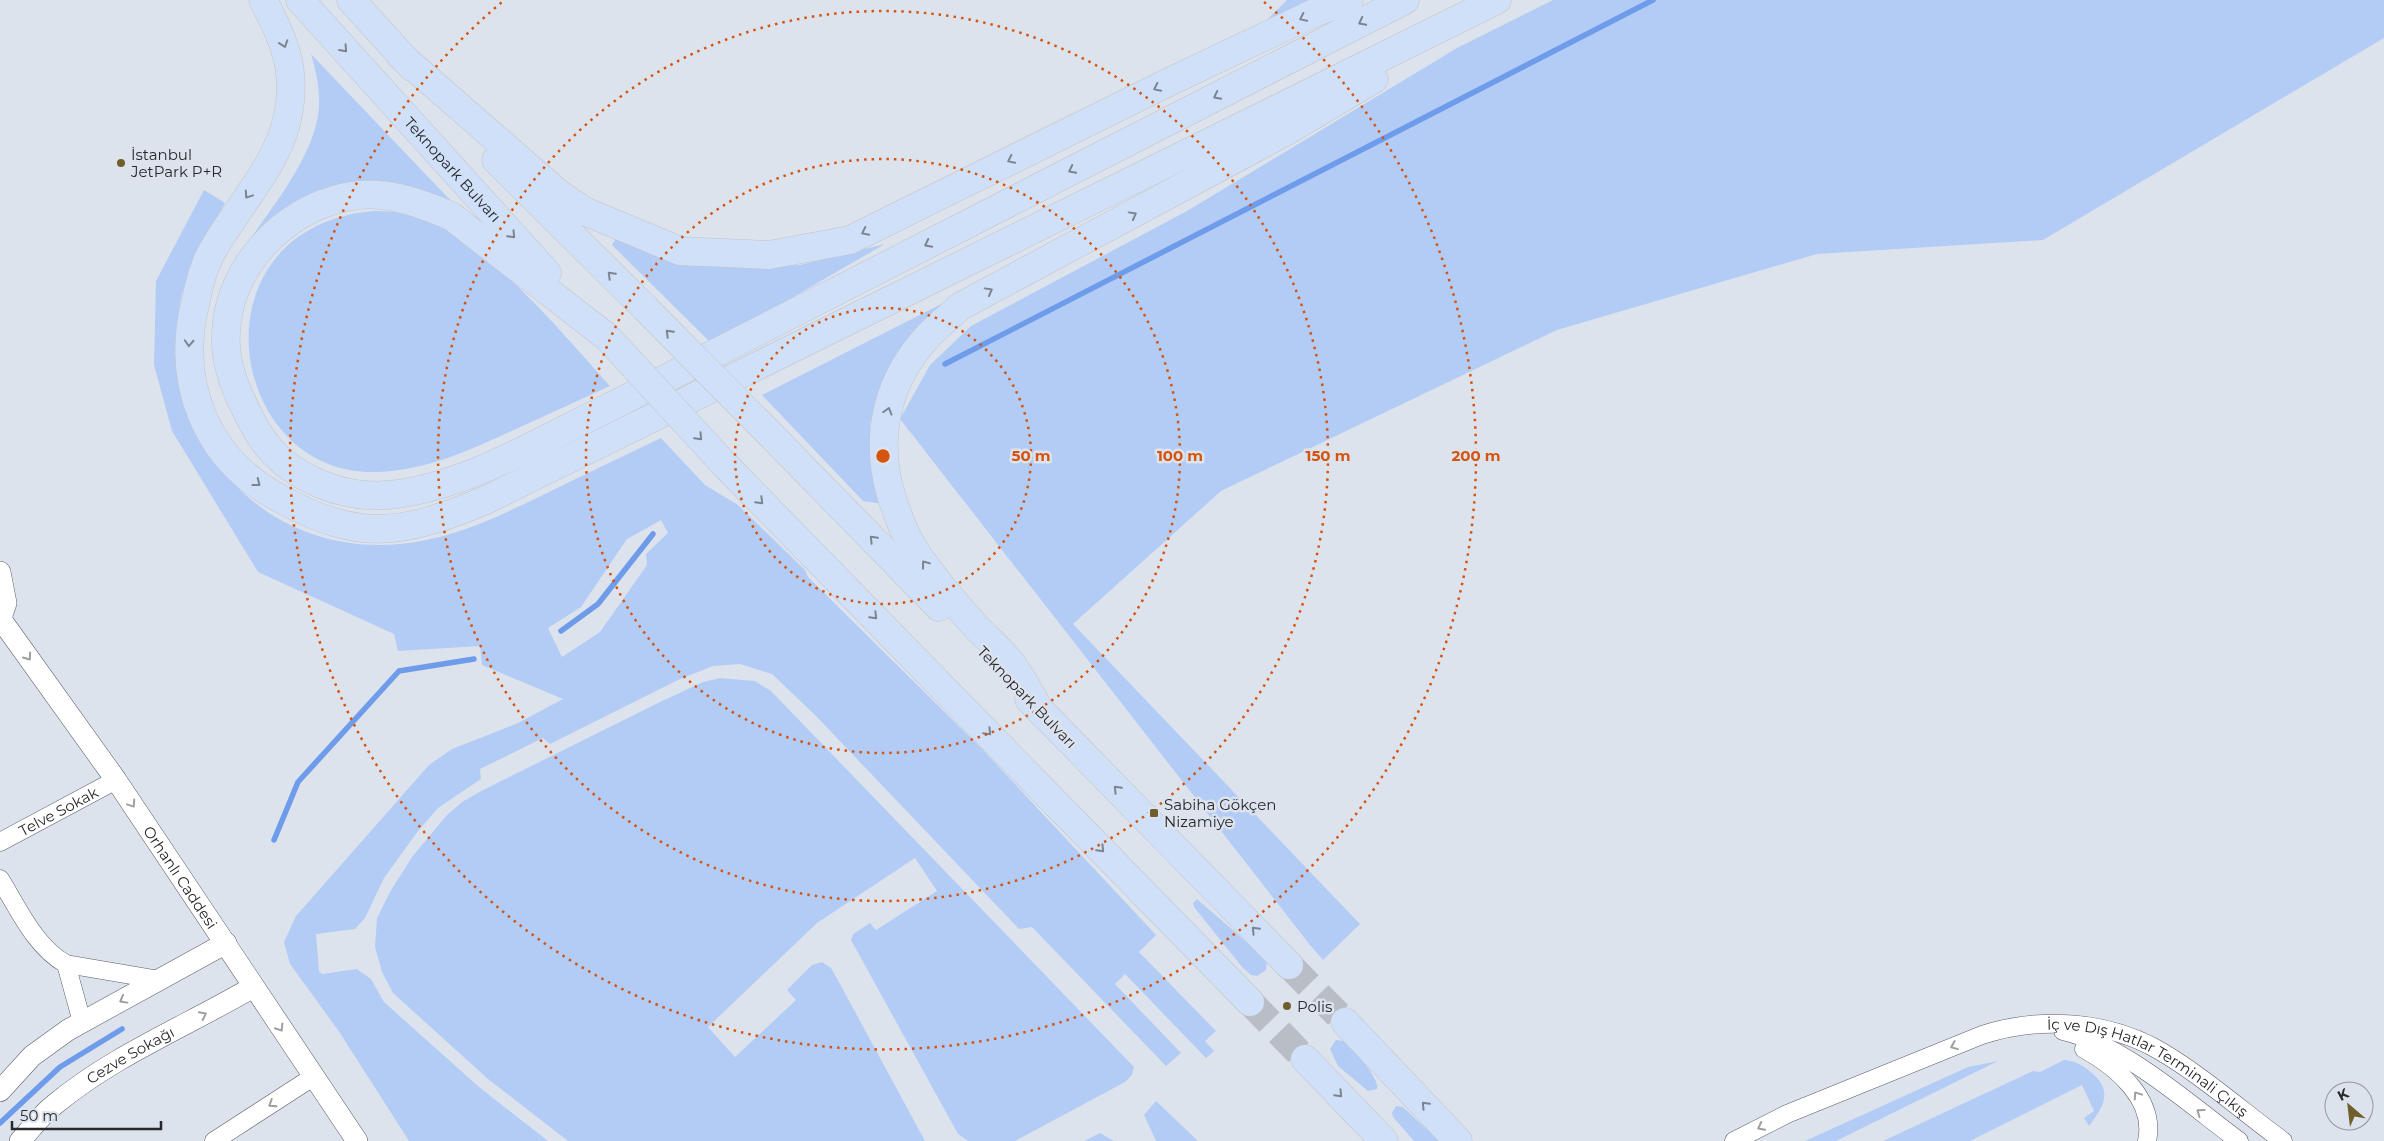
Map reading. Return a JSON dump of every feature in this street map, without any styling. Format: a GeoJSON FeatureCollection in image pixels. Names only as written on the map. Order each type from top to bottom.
{"type":"FeatureCollection","features":[{"type":"Feature","properties":{"kind":"highway"},"geometry":{"type":"LineString","coordinates":[[263,0],[280,30],[287,50],[290,71],[288,116],[282,136],[273,155],[209,257],[192,313],[188,344],[192,387],[201,415],[210,433],[239,469],[256,483],[275,497],[326,521],[368,530],[394,529],[424,522],[486,500],[1496,0]]}},
{"type":"Feature","properties":{"kind":"highway","name":"Teknopark Bulvarı"},"geometry":{"type":"LineString","coordinates":[[300,0],[494,216],[607,337]]}},
{"type":"Feature","properties":{"kind":"highway"},"geometry":{"type":"LineString","coordinates":[[351,0],[400,54],[558,193],[584,211],[680,251],[769,255],[850,240],[1178,78],[1316,12],[1348,0]]}},
{"type":"Feature","properties":{"kind":"highway"},"geometry":{"type":"LineString","coordinates":[[1250,1002],[726,466],[607,337],[451,216],[423,204],[398,197],[347,196],[322,204],[300,214],[263,244],[250,261],[237,285],[229,309],[226,332],[226,357],[240,399],[266,444],[281,460],[322,485],[364,495],[386,496],[437,486],[495,463],[612,406],[1405,0]]}},
{"type":"Feature","properties":{"kind":"highway"},"geometry":{"type":"LineString","coordinates":[[1041,712],[1011,663],[955,602],[917,553],[905,533],[895,508],[887,482],[882,439],[894,390],[909,363],[930,335],[961,306],[1285,132],[1509,0]]}},
{"type":"Feature","properties":{"kind":"highway","name":"Teknopark Bulvarı"},"geometry":{"type":"LineString","coordinates":[[400,54],[510,174],[766,430],[1289,965]]}},
{"type":"Feature","properties":{"kind":"highway"},"geometry":{"type":"LineString","coordinates":[[1345,1022],[1458,1141]]}},
{"type":"Feature","properties":{"kind":"highway"},"geometry":{"type":"LineString","coordinates":[[1305,1059],[1384,1141]]}},
{"type":"Feature","properties":{"kind":"street"},"geometry":{"type":"LineString","coordinates":[[0,619],[6,604],[1,573]]}},
{"type":"Feature","properties":{"kind":"street","name":"Orhanlı Caddesi"},"geometry":{"type":"LineString","coordinates":[[0,619],[116,780],[357,1141]]}},
{"type":"Feature","properties":{"kind":"street","name":"Telve Sokak"},"geometry":{"type":"LineString","coordinates":[[0,842],[116,780]]}},
{"type":"Feature","properties":{"kind":"street"},"geometry":{"type":"LineString","coordinates":[[0,879],[44,946],[57,959],[66,964],[160,980]]}},
{"type":"Feature","properties":{"kind":"street"},"geometry":{"type":"LineString","coordinates":[[0,1091],[32,1056],[82,1022],[226,943]]}},
{"type":"Feature","properties":{"kind":"street"},"geometry":{"type":"LineString","coordinates":[[66,964],[82,1022]]}},
{"type":"Feature","properties":{"kind":"street","name":"Cezve Sokağı"},"geometry":{"type":"LineString","coordinates":[[20,1141],[52,1106],[84,1082],[142,1046],[253,987]]}},
{"type":"Feature","properties":{"kind":"street","name":"İç ve Dış Hatlar Terminali Çıkış"},"geometry":{"type":"LineString","coordinates":[[1734,1141],[1787,1114],[2000,1029],[2039,1023],[2090,1026],[2137,1040],[2172,1059],[2283,1141]]}},
{"type":"Feature","properties":{"kind":"street"},"geometry":{"type":"LineString","coordinates":[[2000,1029],[2056,1035],[2100,1058],[2138,1094],[2145,1108],[2149,1124],[2147,1141]]}},
{"type":"Feature","properties":{"kind":"street","name":"İç ve Dış Hatlar Terminali Çıkış"},"geometry":{"type":"LineString","coordinates":[[2000,1029],[2057,1029],[2074,1033],[2097,1043],[2145,1072],[2240,1141]]}},
{"type":"Feature","properties":{"kind":"street"},"geometry":{"type":"LineString","coordinates":[[214,1141],[313,1077]]}},
{"type":"Feature","properties":{"kind":"shaded area"},"geometry":{"type":"Polygon","coordinates":[[[1287,0],[1314,0],[1265,22],[1287,0]]]}},
{"type":"Feature","properties":{"kind":"shaded area"},"geometry":{"type":"Polygon","coordinates":[[[1553,0],[2384,0],[2384,38],[2043,240],[1817,254],[1557,330],[1221,491],[1073,624],[1360,924],[1323,960],[900,419],[930,365],[971,326],[1187,211],[1457,48],[1553,0]]]}},
{"type":"Feature","properties":{"kind":"shaded area"},"geometry":{"type":"Polygon","coordinates":[[[311,54],[452,202],[409,191],[249,241],[293,177],[310,142],[316,124],[319,100],[311,54]]]}},
{"type":"Feature","properties":{"kind":"shaded area"},"geometry":{"type":"Polygon","coordinates":[[[204,190],[225,203],[190,270],[182,294],[178,317],[180,349],[196,429],[202,442],[216,461],[233,482],[252,500],[296,528],[321,537],[373,545],[400,544],[439,537],[477,525],[531,501],[661,438],[705,485],[738,505],[805,570],[808,577],[984,751],[1156,935],[1139,952],[1216,1031],[1205,1041],[1214,1051],[1206,1058],[1125,974],[1115,984],[1181,1053],[1166,1066],[1032,927],[1019,929],[816,716],[772,674],[740,664],[713,666],[678,680],[550,744],[543,738],[480,769],[481,779],[438,808],[418,831],[384,878],[365,918],[355,929],[316,934],[319,971],[322,974],[357,969],[371,979],[384,1002],[479,1087],[548,1141],[409,1141],[340,1033],[290,964],[284,942],[296,916],[429,765],[452,749],[518,723],[563,699],[482,665],[480,646],[398,651],[394,634],[258,572],[172,431],[154,365],[156,281],[204,190]],[[661,520],[627,539],[581,607],[548,628],[562,657],[600,632],[647,565],[646,554],[668,533],[661,520]]]}},
{"type":"Feature","properties":{"kind":"shaded area"},"geometry":{"type":"Polygon","coordinates":[[[373,211],[415,216],[441,227],[468,244],[495,265],[545,314],[610,386],[465,452],[431,463],[396,470],[378,472],[327,463],[287,436],[261,397],[249,350],[253,303],[274,260],[314,227],[373,211]]]}},
{"type":"Feature","properties":{"kind":"shaded area"},"geometry":{"type":"Polygon","coordinates":[[[618,235],[675,264],[743,267],[800,265],[885,244],[712,344],[612,245],[618,235]]]}},
{"type":"Feature","properties":{"kind":"shaded area"},"geometry":{"type":"Polygon","coordinates":[[[965,292],[920,329],[889,366],[870,424],[882,504],[863,501],[762,395],[965,292]]]}},
{"type":"Feature","properties":{"kind":"shaded area"},"geometry":{"type":"Polygon","coordinates":[[[720,678],[755,681],[771,691],[1134,1067],[1132,1075],[1125,1082],[1015,1141],[968,1141],[958,1134],[851,940],[853,934],[870,923],[876,930],[937,891],[915,858],[817,923],[708,1027],[735,1057],[796,1000],[787,990],[812,965],[822,962],[831,968],[925,1141],[568,1141],[488,1079],[393,993],[382,972],[375,947],[377,918],[390,892],[412,857],[447,815],[462,802],[483,790],[660,702],[703,682],[720,678]]]}},
{"type":"Feature","properties":{"kind":"shaded area"},"geometry":{"type":"Polygon","coordinates":[[[1197,899],[1264,957],[1267,961],[1266,970],[1257,976],[1251,975],[1242,967],[1194,907],[1193,903],[1197,899]]]}},
{"type":"Feature","properties":{"kind":"shaded area"},"geometry":{"type":"Polygon","coordinates":[[[1336,1040],[1344,1041],[1359,1057],[1374,1078],[1377,1089],[1368,1091],[1338,1066],[1330,1049],[1336,1040]]]}},
{"type":"Feature","properties":{"kind":"shaded area"},"geometry":{"type":"Polygon","coordinates":[[[2064,1060],[2075,1062],[2085,1068],[2099,1080],[2102,1086],[2104,1099],[2099,1112],[2089,1126],[2084,1118],[2094,1111],[2082,1085],[1970,1141],[1883,1141],[2033,1071],[2040,1072],[2064,1060]]]}},
{"type":"Feature","properties":{"kind":"shaded area"},"geometry":{"type":"Polygon","coordinates":[[[1998,1061],[1836,1141],[1805,1141],[1968,1067],[1998,1061]]]}},
{"type":"Feature","properties":{"kind":"shaded area"},"geometry":{"type":"Polygon","coordinates":[[[1156,1101],[1198,1141],[1156,1141],[1144,1115],[1156,1101]]]}},
{"type":"Feature","properties":{"kind":"shaded area"},"geometry":{"type":"Polygon","coordinates":[[[1396,1106],[1403,1107],[1439,1141],[1414,1141],[1393,1117],[1392,1113],[1396,1106]]]}},
{"type":"Feature","properties":{"kind":"shaded area"},"geometry":{"type":"Polygon","coordinates":[[[1100,1133],[1114,1141],[1084,1141],[1100,1133]]]}},
{"type":"Feature","properties":{"kind":"waterway"},"geometry":{"type":"LineString","coordinates":[[945,364],[1653,0]]}},
{"type":"Feature","properties":{"kind":"waterway"},"geometry":{"type":"LineString","coordinates":[[561,631],[598,604],[653,534]]}},
{"type":"Feature","properties":{"kind":"waterway"},"geometry":{"type":"LineString","coordinates":[[274,840],[298,782],[399,671],[474,659]]}},
{"type":"Feature","properties":{"kind":"waterway"},"geometry":{"type":"LineString","coordinates":[[0,1123],[60,1067],[122,1029]]}},
{"type":"Feature","properties":{"kind":"tunnel"},"geometry":{"type":"LineString","coordinates":[[1289,965],[1345,1022]]}},
{"type":"Feature","properties":{"kind":"tunnel"},"geometry":{"type":"LineString","coordinates":[[1250,1002],[1305,1059]]}},
{"type":"Feature","properties":{"kind":"place","name":"İstanbul JetPark P+R"},"geometry":{"type":"Point","coordinates":[121,163]}},
{"type":"Feature","properties":{"kind":"place","name":"Sabiha Gökçen Nizamiye"},"geometry":{"type":"Point","coordinates":[1154,813]}},
{"type":"Feature","properties":{"kind":"place","name":"Polis"},"geometry":{"type":"Point","coordinates":[1287,1006]}}]}
